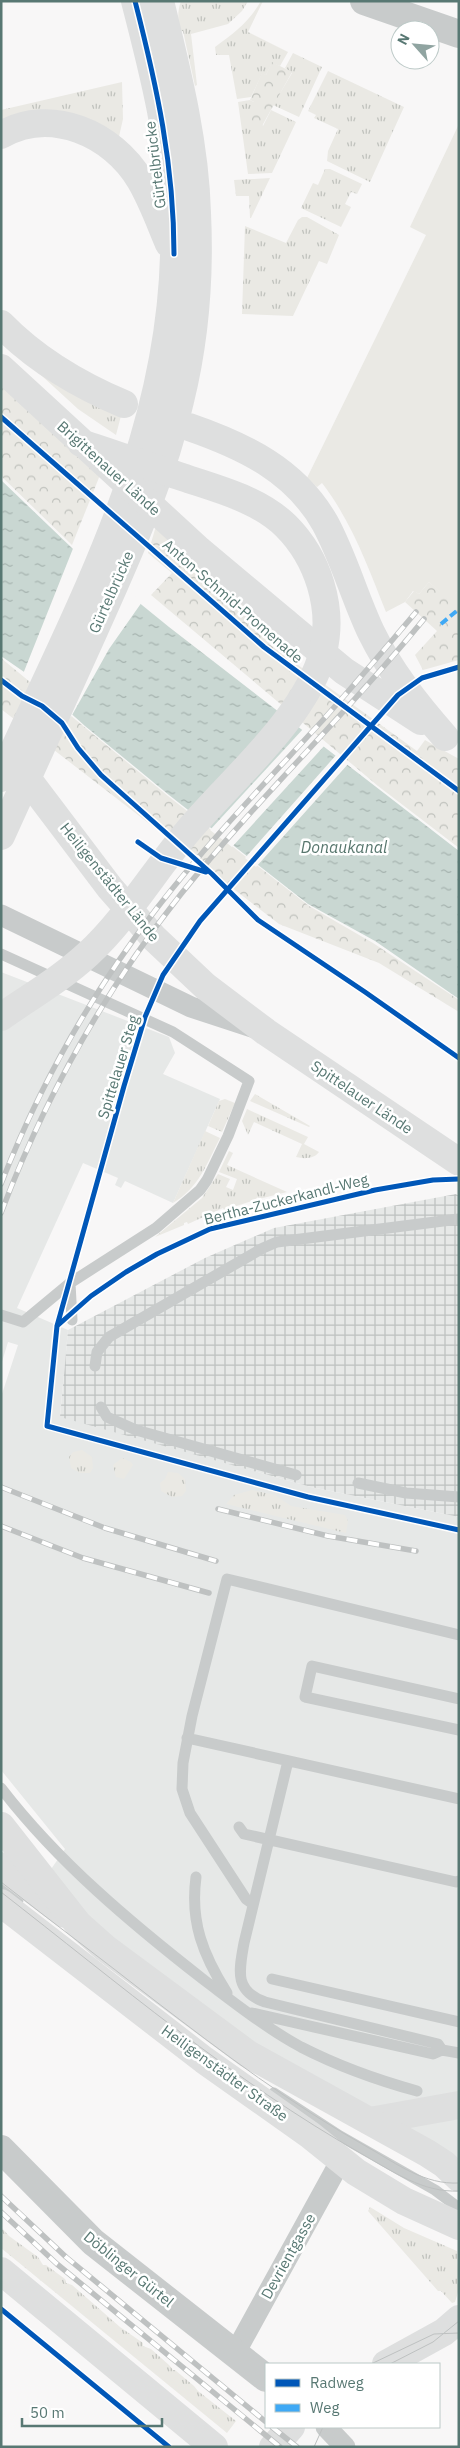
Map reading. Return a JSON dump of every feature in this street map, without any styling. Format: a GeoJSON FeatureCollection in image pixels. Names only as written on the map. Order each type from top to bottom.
{"type":"FeatureCollection","features":[{"type":"Feature","properties":{"kind":"main road"},"geometry":{"type":"LineString","coordinates":[[135,1],[165,72]]}},
{"type":"Feature","properties":{"kind":"main road"},"geometry":{"type":"LineString","coordinates":[[165,72],[167,8]]}},
{"type":"Feature","properties":{"kind":"main road","name":"Gürtelbrücke"},"geometry":{"type":"LineString","coordinates":[[1,778],[101,556],[130,485],[168,436],[167,345],[174,254],[165,72]]}},
{"type":"Feature","properties":{"kind":"main road","name":"Gürtelbrücke"},"geometry":{"type":"LineString","coordinates":[[1,836],[129,552],[168,436],[188,362],[193,327],[198,258],[194,170],[186,109],[165,72]]}},
{"type":"Feature","properties":{"kind":"main road"},"geometry":{"type":"LineString","coordinates":[[1,135],[25,126],[56,124],[86,132],[111,147],[123,157],[141,181],[174,254]]}},
{"type":"Feature","properties":{"kind":"main road"},"geometry":{"type":"LineString","coordinates":[[1,324],[48,363],[74,380],[124,404]]}},
{"type":"Feature","properties":{"kind":"main road","name":"Brigittenauer Lände"},"geometry":{"type":"LineString","coordinates":[[1,368],[199,550],[344,671],[452,741]]}},
{"type":"Feature","properties":{"kind":"main road"},"geometry":{"type":"LineString","coordinates":[[168,436],[224,440],[256,455],[280,471],[303,493],[324,523],[371,631],[389,666],[412,698],[452,741]]}},
{"type":"Feature","properties":{"kind":"main road"},"geometry":{"type":"LineString","coordinates":[[1,1017],[51,985],[90,952],[188,831],[278,730],[306,692],[321,658],[326,628],[325,604],[321,584],[302,545],[285,525],[264,510],[240,497],[81,443]]}},
{"type":"Feature","properties":{"kind":"main road","name":"Heiligenstädter Lände"},"geometry":{"type":"LineString","coordinates":[[1,744],[110,888],[154,938],[205,986],[266,1032]]}},
{"type":"Feature","properties":{"kind":"main road","name":"Spittelauer Lände"},"geometry":{"type":"LineString","coordinates":[[266,1032],[459,1162]]}},
{"type":"Feature","properties":{"kind":"main road"},"geometry":{"type":"LineString","coordinates":[[1,1826],[78,1924]]}},
{"type":"Feature","properties":{"kind":"main road","name":"Heiligenstädter Straße"},"geometry":{"type":"LineString","coordinates":[[1,1866],[232,2044],[274,2070],[437,2159],[459,2178]]}},
{"type":"Feature","properties":{"kind":"main road","name":"Heiligenstädter Straße"},"geometry":{"type":"LineString","coordinates":[[13,1904],[204,2060],[310,2135],[371,2182],[404,2201],[459,2226]]}},
{"type":"Feature","properties":{"kind":"main road"},"geometry":{"type":"LineString","coordinates":[[370,2122],[459,2105]]}},
{"type":"Feature","properties":{"kind":"main road"},"geometry":{"type":"LineString","coordinates":[[1,2271],[214,2447]]}},
{"type":"Feature","properties":{"kind":"main road"},"geometry":{"type":"LineString","coordinates":[[388,2363],[446,2336],[459,2318]]}},
{"type":"Feature","properties":{"kind":"main road"},"geometry":{"type":"LineString","coordinates":[[273,2447],[290,2428]]}},
{"type":"Feature","properties":{"kind":"street"},"geometry":{"type":"LineString","coordinates":[[364,1],[456,31]]}},
{"type":"Feature","properties":{"kind":"street"},"geometry":{"type":"LineString","coordinates":[[1,916],[191,1007],[266,1032]]}},
{"type":"Feature","properties":{"kind":"street","name":"Döblinger Gürtel"},"geometry":{"type":"LineString","coordinates":[[1,2149],[93,2242],[265,2377]]}},
{"type":"Feature","properties":{"kind":"street","name":"Devrientgasse"},"geometry":{"type":"LineString","coordinates":[[235,2353],[341,2160]]}},
{"type":"Feature","properties":{"kind":"street"},"geometry":{"type":"LineString","coordinates":[[327,2428],[345,2447]]}},
{"type":"Feature","properties":{"kind":"lane"},"geometry":{"type":"LineString","coordinates":[[1,954],[173,1032],[249,1081],[228,1136],[207,1180],[200,1190],[156,1228],[70,1283],[23,1322],[1,1314]]}},
{"type":"Feature","properties":{"kind":"lane"},"geometry":{"type":"LineString","coordinates":[[95,1366],[97,1352],[101,1344],[109,1337],[263,1248],[277,1242],[459,1219]]}},
{"type":"Feature","properties":{"kind":"lane"},"geometry":{"type":"LineString","coordinates":[[70,1283],[72,1320]]}},
{"type":"Feature","properties":{"kind":"lane"},"geometry":{"type":"LineString","coordinates":[[101,1407],[107,1417],[136,1430],[296,1475]]}},
{"type":"Feature","properties":{"kind":"lane"},"geometry":{"type":"LineString","coordinates":[[358,1483],[406,1493],[459,1497]]}},
{"type":"Feature","properties":{"kind":"lane"},"geometry":{"type":"LineString","coordinates":[[254,1904],[246,1899],[190,1813],[182,1789],[182,1763],[227,1579],[459,1635]]}},
{"type":"Feature","properties":{"kind":"lane"},"geometry":{"type":"LineString","coordinates":[[459,1699],[312,1666],[306,1698],[459,1730]]}},
{"type":"Feature","properties":{"kind":"lane"},"geometry":{"type":"LineString","coordinates":[[188,1738],[459,1799]]}},
{"type":"Feature","properties":{"kind":"lane"},"geometry":{"type":"LineString","coordinates":[[288,1761],[240,1966],[243,1989],[252,1998],[265,2002],[438,2044],[442,2050]]}},
{"type":"Feature","properties":{"kind":"lane"},"geometry":{"type":"LineString","coordinates":[[1,1788],[23,1816],[119,1912],[264,2026],[337,2064],[384,2082],[417,2091]]}},
{"type":"Feature","properties":{"kind":"lane"},"geometry":{"type":"LineString","coordinates":[[240,1827],[244,1834],[458,1883]]}},
{"type":"Feature","properties":{"kind":"lane"},"geometry":{"type":"LineString","coordinates":[[268,1843],[458,1883]]}},
{"type":"Feature","properties":{"kind":"lane"},"geometry":{"type":"LineString","coordinates":[[196,1877],[193,1901],[197,1926],[207,1960],[230,1999],[242,2010],[433,2054],[442,2050],[459,2053]]}},
{"type":"Feature","properties":{"kind":"lane"},"geometry":{"type":"LineString","coordinates":[[1,1887],[13,1904]]}},
{"type":"Feature","properties":{"kind":"lane"},"geometry":{"type":"LineString","coordinates":[[272,1979],[459,2022]]}},
{"type":"Feature","properties":{"kind":"lane"},"geometry":{"type":"LineString","coordinates":[[265,2088],[340,2136],[435,2190],[459,2208]]}},
{"type":"Feature","properties":{"kind":"shaded area"},"geometry":{"type":"Polygon","coordinates":[[[1,972],[169,1037],[175,1053],[163,1074],[220,1099],[173,1203],[125,1181],[121,1188],[115,1185],[118,1178],[83,1163],[17,1308],[68,1330],[60,1416],[311,1487],[459,1517],[459,2158],[402,2149],[31,1898],[65,1849],[1,1770],[1,1397],[18,1345],[8,1342],[1,1365],[1,972]]]}},
{"type":"Feature","properties":{"kind":"shaded area"},"geometry":{"type":"Polygon","coordinates":[[[456,1194],[459,1196],[459,1517],[311,1487],[60,1417],[68,1330],[205,1258],[274,1228],[456,1194]]]}},
{"type":"Feature","properties":{"kind":"green space"},"geometry":{"type":"Polygon","coordinates":[[[181,1],[248,1],[242,11],[228,24],[191,34],[197,85],[195,86],[183,31],[180,32],[178,16],[181,1]]]}},
{"type":"Feature","properties":{"kind":"green space"},"geometry":{"type":"Polygon","coordinates":[[[261,1],[263,1],[248,32],[288,52],[280,66],[272,63],[266,75],[262,74],[251,97],[237,99],[229,55],[216,55],[215,47],[246,21],[261,1]]]}},
{"type":"Feature","properties":{"kind":"green space"},"geometry":{"type":"Polygon","coordinates":[[[293,53],[322,67],[299,117],[273,105],[292,73],[285,68],[293,53]]]}},
{"type":"Feature","properties":{"kind":"green space"},"geometry":{"type":"Polygon","coordinates":[[[272,62],[292,72],[262,126],[246,118],[254,102],[250,100],[262,73],[266,75],[272,62]]]}},
{"type":"Feature","properties":{"kind":"green space"},"geometry":{"type":"Polygon","coordinates":[[[328,71],[404,107],[370,182],[327,161],[328,151],[338,129],[314,118],[316,115],[308,111],[328,71]]]}},
{"type":"Feature","properties":{"kind":"green space"},"geometry":{"type":"Polygon","coordinates":[[[122,82],[123,119],[118,141],[1,127],[1,110],[122,82]]]}},
{"type":"Feature","properties":{"kind":"green space"},"geometry":{"type":"Polygon","coordinates":[[[250,100],[254,102],[263,126],[271,110],[296,122],[272,173],[248,174],[238,102],[250,100]]]}},
{"type":"Feature","properties":{"kind":"green space"},"geometry":{"type":"Polygon","coordinates":[[[458,126],[459,589],[450,601],[429,582],[419,594],[413,591],[405,602],[386,612],[373,578],[342,513],[322,483],[317,487],[307,478],[426,235],[410,227],[458,126]]]}},
{"type":"Feature","properties":{"kind":"green space"},"geometry":{"type":"Polygon","coordinates":[[[325,169],[330,169],[362,184],[357,194],[351,192],[345,204],[351,207],[341,227],[301,208],[313,183],[318,185],[325,169]]]}},
{"type":"Feature","properties":{"kind":"green space"},"geometry":{"type":"Polygon","coordinates":[[[270,178],[250,218],[249,196],[236,196],[234,180],[270,178]]]}},
{"type":"Feature","properties":{"kind":"green space"},"geometry":{"type":"Polygon","coordinates":[[[302,217],[307,217],[339,235],[327,264],[319,261],[293,316],[242,314],[245,226],[286,243],[298,220],[302,217]]]}},
{"type":"Feature","properties":{"kind":"green space"},"geometry":{"type":"Polygon","coordinates":[[[30,365],[122,412],[116,435],[78,409],[30,365]]]}},
{"type":"Feature","properties":{"kind":"green space"},"geometry":{"type":"Polygon","coordinates":[[[1,380],[100,475],[72,545],[1,476],[1,380]]]}},
{"type":"Feature","properties":{"kind":"green space"},"geometry":{"type":"Polygon","coordinates":[[[156,526],[280,632],[269,644],[417,751],[425,740],[459,759],[459,848],[378,786],[151,595],[172,573],[148,553],[156,526]]]}},
{"type":"Feature","properties":{"kind":"green space"},"geometry":{"type":"Polygon","coordinates":[[[429,582],[450,600],[459,589],[459,660],[423,670],[415,655],[437,631],[405,602],[414,591],[419,594],[429,582]]]}},
{"type":"Feature","properties":{"kind":"green space"},"geometry":{"type":"Polygon","coordinates":[[[1,658],[168,796],[309,906],[373,943],[459,1000],[459,1012],[379,963],[279,924],[1,709],[1,658]]]}},
{"type":"Feature","properties":{"kind":"green space"},"geometry":{"type":"Polygon","coordinates":[[[255,1094],[310,1126],[250,1101],[255,1094]]]}},
{"type":"Feature","properties":{"kind":"green space"},"geometry":{"type":"Polygon","coordinates":[[[225,1099],[235,1103],[222,1132],[208,1126],[219,1101],[225,1099]]]}},
{"type":"Feature","properties":{"kind":"green space"},"geometry":{"type":"Polygon","coordinates":[[[247,1109],[308,1137],[304,1144],[319,1152],[309,1158],[296,1157],[302,1144],[254,1122],[248,1135],[242,1121],[247,1109]]]}},
{"type":"Feature","properties":{"kind":"green space"},"geometry":{"type":"Polygon","coordinates":[[[205,1131],[220,1138],[196,1182],[182,1197],[173,1203],[205,1131]]]}},
{"type":"Feature","properties":{"kind":"green space"},"geometry":{"type":"Polygon","coordinates":[[[229,1151],[233,1153],[227,1165],[287,1192],[259,1199],[258,1197],[255,1200],[224,1210],[223,1208],[188,1224],[187,1222],[184,1223],[184,1225],[155,1237],[202,1198],[218,1174],[230,1179],[226,1187],[233,1190],[237,1179],[219,1172],[229,1151]]]}},
{"type":"Feature","properties":{"kind":"green space"},"geometry":{"type":"Polygon","coordinates":[[[82,1450],[92,1457],[93,1468],[90,1473],[80,1473],[71,1468],[69,1457],[73,1452],[82,1450]]]}},
{"type":"Feature","properties":{"kind":"green space"},"geometry":{"type":"Polygon","coordinates":[[[122,1458],[133,1465],[124,1479],[116,1477],[113,1465],[122,1458]]]}},
{"type":"Feature","properties":{"kind":"green space"},"geometry":{"type":"Polygon","coordinates":[[[168,1472],[178,1473],[185,1479],[186,1491],[182,1496],[172,1497],[161,1491],[160,1483],[165,1479],[168,1472]]]}},
{"type":"Feature","properties":{"kind":"green space"},"geometry":{"type":"Polygon","coordinates":[[[252,1490],[275,1495],[291,1506],[345,1515],[348,1521],[346,1533],[226,1504],[234,1495],[252,1490]]]}},
{"type":"Feature","properties":{"kind":"green space"},"geometry":{"type":"Polygon","coordinates":[[[370,2207],[404,2228],[457,2251],[459,2289],[455,2302],[452,2303],[441,2291],[438,2291],[368,2211],[370,2207]]]}},
{"type":"Feature","properties":{"kind":"green space"},"geometry":{"type":"Polygon","coordinates":[[[1,2227],[9,2236],[38,2257],[43,2265],[46,2265],[65,2279],[66,2283],[72,2285],[120,2327],[143,2343],[143,2346],[151,2349],[173,2370],[236,2421],[227,2433],[1,2248],[1,2227]]]}},
{"type":"Feature","properties":{"kind":"water","name":"Donaukanal"},"geometry":{"type":"Polygon","coordinates":[[[1,480],[73,549],[169,627],[459,851],[459,999],[375,941],[308,904],[169,795],[85,726],[27,674],[1,656],[1,480]]]}},
{"type":"Feature","properties":{"kind":"pier"},"geometry":{"type":"Polygon","coordinates":[[[74,546],[142,602],[109,649],[71,717],[23,674],[74,546]]]}},
{"type":"Feature","properties":{"kind":"pier"},"geometry":{"type":"Polygon","coordinates":[[[304,728],[325,745],[232,847],[210,830],[304,728]]]}},
{"type":"Feature","properties":{"kind":"pier"},"geometry":{"type":"Polygon","coordinates":[[[337,754],[349,763],[256,867],[245,858],[337,754]]]}},
{"type":"Feature","properties":{"kind":"tram line"},"geometry":{"type":"LineString","coordinates":[[1,1882],[206,2039],[285,2096],[340,2131],[412,2172],[435,2181],[459,2183]]}},
{"type":"Feature","properties":{"kind":"tram line"},"geometry":{"type":"LineString","coordinates":[[1,1892],[177,2030],[314,2126],[408,2180],[446,2191],[459,2191]]}},
{"type":"Feature","properties":{"kind":"tram line"},"geometry":{"type":"LineString","coordinates":[[392,2363],[433,2342],[459,2321]]}},
{"type":"Feature","properties":{"kind":"tram line"},"geometry":{"type":"LineString","coordinates":[[373,2363],[434,2334],[459,2333]]}},
{"type":"Feature","properties":{"kind":"tram line"},"geometry":{"type":"LineString","coordinates":[[314,2447],[323,2428]]}},
{"type":"Feature","properties":{"kind":"railway"},"geometry":{"type":"LineString","coordinates":[[1,1184],[32,1111],[50,1075],[69,1040],[133,940],[196,860],[322,721],[416,612]]}},
{"type":"Feature","properties":{"kind":"railway"},"geometry":{"type":"LineString","coordinates":[[1,1213],[18,1170],[57,1087],[102,1007],[153,931],[181,894],[240,824],[364,689],[424,619]]}},
{"type":"Feature","properties":{"kind":"railway"},"geometry":{"type":"LineString","coordinates":[[1,1487],[105,1528],[216,1561]]}},
{"type":"Feature","properties":{"kind":"railway"},"geometry":{"type":"LineString","coordinates":[[218,1509],[328,1536],[416,1551]]}},
{"type":"Feature","properties":{"kind":"railway"},"geometry":{"type":"LineString","coordinates":[[1,1526],[83,1558],[209,1593]]}},
{"type":"Feature","properties":{"kind":"railway"},"geometry":{"type":"LineString","coordinates":[[1,2196],[66,2257],[265,2421]]}},
{"type":"Feature","properties":{"kind":"railway"},"geometry":{"type":"LineString","coordinates":[[1,2212],[57,2264],[280,2447]]}},
{"type":"Feature","properties":{"kind":"railway"},"geometry":{"type":"LineString","coordinates":[[273,2428],[297,2447]]}},
{"type":"Feature","properties":{"kind":"marked path"},"geometry":{"type":"LineString","coordinates":[[441,624],[459,609]]}},
{"type":"Feature","properties":{"kind":"cycle path"},"geometry":{"type":"LineString","coordinates":[[135,1],[163,126],[171,189],[174,254]]}},
{"type":"Feature","properties":{"kind":"cycle path","name":"Anton-Schmid-Promenade"},"geometry":{"type":"LineString","coordinates":[[1,417],[264,647],[459,791]]}},
{"type":"Feature","properties":{"kind":"cycle path","name":"Spittelauer Steg"},"geometry":{"type":"LineString","coordinates":[[459,667],[422,678],[398,695],[200,921],[163,975],[145,1017],[124,1086],[57,1326],[47,1426],[308,1497],[459,1530]]}},
{"type":"Feature","properties":{"kind":"cycle path"},"geometry":{"type":"LineString","coordinates":[[1,680],[22,696],[42,706],[62,723],[78,748],[101,775],[212,874],[258,920],[459,1058]]}},
{"type":"Feature","properties":{"kind":"cycle path"},"geometry":{"type":"LineString","coordinates":[[138,842],[161,858],[206,872]]}},
{"type":"Feature","properties":{"kind":"cycle path","name":"Bertha-Zuckerkandl-Weg"},"geometry":{"type":"LineString","coordinates":[[57,1326],[91,1296],[126,1272],[157,1254],[210,1229],[375,1190],[433,1180],[459,1179]]}},
{"type":"Feature","properties":{"kind":"cycle path"},"geometry":{"type":"LineString","coordinates":[[1,2309],[169,2447]]}}]}
